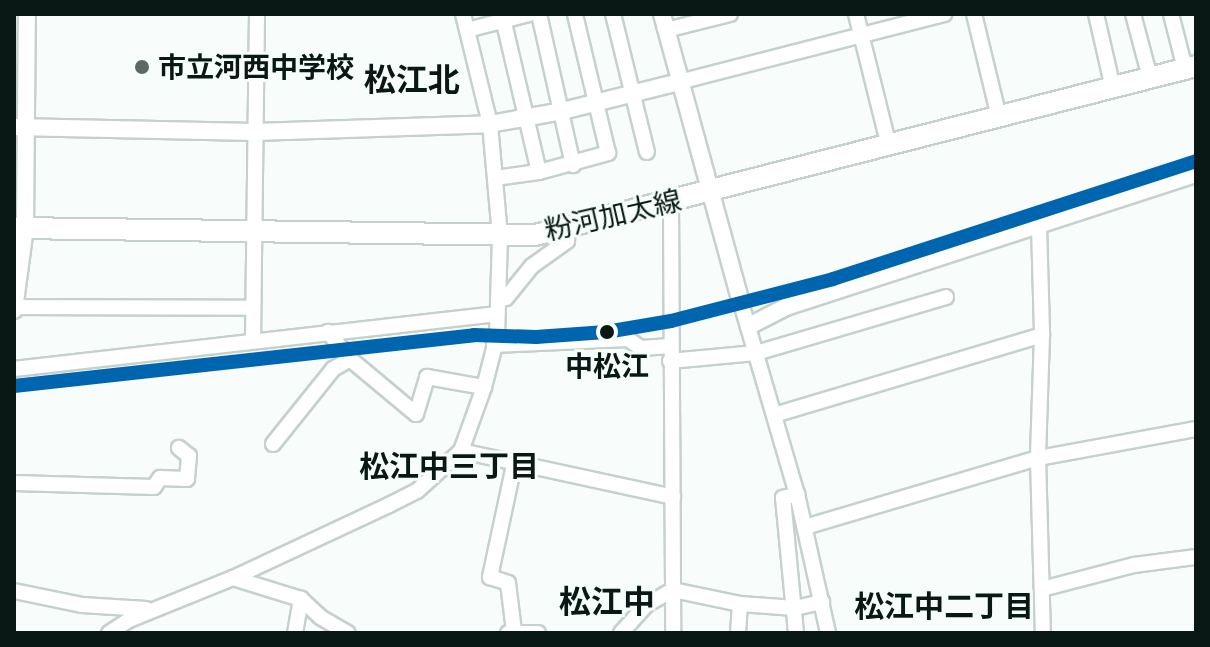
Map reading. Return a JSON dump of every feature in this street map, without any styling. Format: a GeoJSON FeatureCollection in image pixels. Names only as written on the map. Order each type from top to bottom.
{"type":"FeatureCollection","features":[{"type":"Feature","properties":{"kind":"main road","name":"粉河加太線"},"geometry":{"type":"LineString","coordinates":[[20,228],[500,236],[568,228],[1190,67]]}},
{"type":"Feature","properties":{"kind":"street"},"geometry":{"type":"LineString","coordinates":[[27,14],[20,127],[20,228],[14,308],[252,308]]}},
{"type":"Feature","properties":{"kind":"street"},"geometry":{"type":"LineString","coordinates":[[253,340],[257,14]]}},
{"type":"Feature","properties":{"kind":"street"},"geometry":{"type":"LineString","coordinates":[[109,633],[155,609],[233,578],[417,491],[461,451],[484,387],[494,345],[500,236],[490,124],[463,14]]}},
{"type":"Feature","properties":{"kind":"street"},"geometry":{"type":"LineString","coordinates":[[467,30],[503,17],[529,14]]}},
{"type":"Feature","properties":{"kind":"street"},"geometry":{"type":"LineString","coordinates":[[539,14],[573,165]]}},
{"type":"Feature","properties":{"kind":"street"},"geometry":{"type":"LineString","coordinates":[[495,178],[573,165],[608,153],[575,14]]}},
{"type":"Feature","properties":{"kind":"street"},"geometry":{"type":"LineString","coordinates":[[613,14],[647,152]]}},
{"type":"Feature","properties":{"kind":"street"},"geometry":{"type":"LineString","coordinates":[[730,14],[664,22],[709,192],[797,494],[828,633]]}},
{"type":"Feature","properties":{"kind":"street"},"geometry":{"type":"LineString","coordinates":[[856,14],[889,146]]}},
{"type":"Feature","properties":{"kind":"street"},"geometry":{"type":"LineString","coordinates":[[20,127],[255,132],[490,124],[562,111],[944,14]]}},
{"type":"Feature","properties":{"kind":"street"},"geometry":{"type":"LineString","coordinates":[[974,14],[999,117]]}},
{"type":"Feature","properties":{"kind":"street"},"geometry":{"type":"LineString","coordinates":[[1096,14],[1113,88]]}},
{"type":"Feature","properties":{"kind":"street"},"geometry":{"type":"LineString","coordinates":[[1133,14],[1150,78]]}},
{"type":"Feature","properties":{"kind":"street"},"geometry":{"type":"LineString","coordinates":[[1171,14],[1190,67]]}},
{"type":"Feature","properties":{"kind":"street"},"geometry":{"type":"LineString","coordinates":[[503,17],[529,117],[539,172]]}},
{"type":"Feature","properties":{"kind":"street"},"geometry":{"type":"LineString","coordinates":[[749,326],[786,307],[1196,174]]}},
{"type":"Feature","properties":{"kind":"street"},"geometry":{"type":"LineString","coordinates":[[671,202],[673,633]]}},
{"type":"Feature","properties":{"kind":"street"},"geometry":{"type":"LineString","coordinates":[[1039,225],[1042,335],[1038,458],[1043,633]]}},
{"type":"Feature","properties":{"kind":"street"},"geometry":{"type":"LineString","coordinates":[[14,369],[328,332],[497,307],[532,266],[567,241],[568,228]]}},
{"type":"Feature","properties":{"kind":"street"},"geometry":{"type":"LineString","coordinates":[[494,345],[628,339],[641,348],[670,354],[756,353],[946,297]]}},
{"type":"Feature","properties":{"kind":"street"},"geometry":{"type":"LineString","coordinates":[[328,332],[350,359],[416,414],[427,377],[484,387]]}},
{"type":"Feature","properties":{"kind":"street"},"geometry":{"type":"LineString","coordinates":[[774,415],[1042,335]]}},
{"type":"Feature","properties":{"kind":"street"},"geometry":{"type":"LineString","coordinates":[[273,444],[333,369],[350,359]]}},
{"type":"Feature","properties":{"kind":"street"},"geometry":{"type":"LineString","coordinates":[[805,527],[1038,458],[1196,429]]}},
{"type":"Feature","properties":{"kind":"street"},"geometry":{"type":"LineString","coordinates":[[14,483],[154,487],[160,478],[187,479],[189,456],[179,448]]}},
{"type":"Feature","properties":{"kind":"street"},"geometry":{"type":"LineString","coordinates":[[461,451],[514,465],[673,497]]}},
{"type":"Feature","properties":{"kind":"street"},"geometry":{"type":"LineString","coordinates":[[514,465],[490,577],[508,583],[511,632],[538,633]]}},
{"type":"Feature","properties":{"kind":"street"},"geometry":{"type":"LineString","coordinates":[[796,633],[783,498],[797,494]]}},
{"type":"Feature","properties":{"kind":"street"},"geometry":{"type":"LineString","coordinates":[[1042,589],[1134,565],[1196,557]]}},
{"type":"Feature","properties":{"kind":"street"},"geometry":{"type":"LineString","coordinates":[[233,578],[301,599],[320,617],[348,633]]}},
{"type":"Feature","properties":{"kind":"street"},"geometry":{"type":"LineString","coordinates":[[621,633],[646,605],[673,590],[740,604],[795,608],[822,602]]}},
{"type":"Feature","properties":{"kind":"street"},"geometry":{"type":"LineString","coordinates":[[14,591],[82,605],[155,609]]}},
{"type":"Feature","properties":{"kind":"street"},"geometry":{"type":"LineString","coordinates":[[295,633],[301,599]]}},
{"type":"Feature","properties":{"kind":"street"},"geometry":{"type":"LineString","coordinates":[[738,633],[740,604]]}},
{"type":"Feature","properties":{"kind":"transit line"},"geometry":{"type":"LineString","coordinates":[[14,386],[474,335],[536,337],[606,332],[671,321],[833,279],[1196,161]]}},
{"type":"Feature","properties":{"kind":"place","name":"市立河西中学校"},"geometry":{"type":"Point","coordinates":[142,67]}},
{"type":"Feature","properties":{"kind":"place","name":"中松江"},"geometry":{"type":"Point","coordinates":[607,332]}},
{"type":"Feature","properties":{"kind":"district","name":"松江北"},"geometry":{"type":"Point","coordinates":[412,79]}},
{"type":"Feature","properties":{"kind":"district","name":"松江中三丁目"},"geometry":{"type":"Point","coordinates":[449,466]}},
{"type":"Feature","properties":{"kind":"district","name":"松江中"},"geometry":{"type":"Point","coordinates":[607,601]}},
{"type":"Feature","properties":{"kind":"district","name":"松江中二丁目"},"geometry":{"type":"Point","coordinates":[944,606]}}]}
